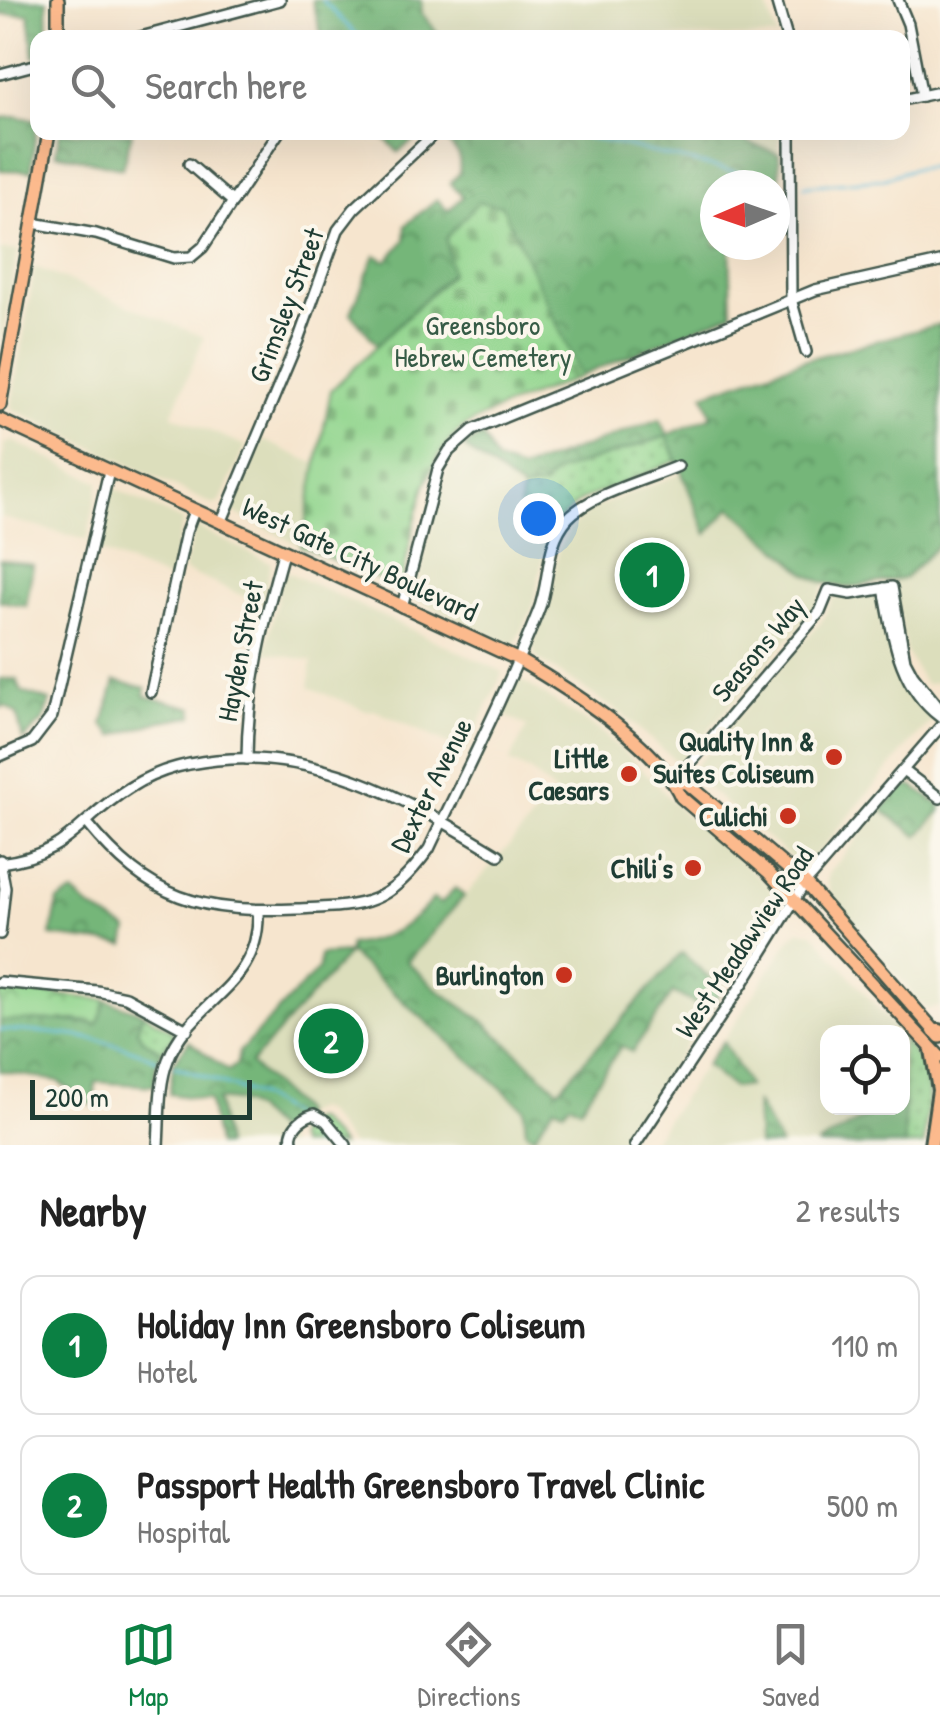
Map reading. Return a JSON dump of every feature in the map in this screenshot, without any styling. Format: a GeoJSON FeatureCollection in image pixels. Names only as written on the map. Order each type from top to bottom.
{"type":"FeatureCollection","features":[{"type":"Feature","properties":{"kind":"highway"},"geometry":{"type":"LineString","coordinates":[[931,1145],[938,1090],[936,1054]]}},
{"type":"Feature","properties":{"kind":"main road"},"geometry":{"type":"LineString","coordinates":[[58,0],[58,30]]}},
{"type":"Feature","properties":{"kind":"main road"},"geometry":{"type":"LineString","coordinates":[[0,405],[48,140]]}},
{"type":"Feature","properties":{"kind":"main road","name":"West Gate City Boulevard"},"geometry":{"type":"LineString","coordinates":[[0,420],[517,659],[565,687],[603,715],[674,782],[681,798],[768,872],[936,1054]]}},
{"type":"Feature","properties":{"kind":"main road","name":"West Gate City Boulevard"},"geometry":{"type":"LineString","coordinates":[[674,782],[688,784],[805,883],[938,1033]]}},
{"type":"Feature","properties":{"kind":"street"},"geometry":{"type":"LineString","coordinates":[[167,30],[280,0]]}},
{"type":"Feature","properties":{"kind":"street"},"geometry":{"type":"LineString","coordinates":[[776,0],[785,30]]}},
{"type":"Feature","properties":{"kind":"street"},"geometry":{"type":"LineString","coordinates":[[898,0],[909,30]]}},
{"type":"Feature","properties":{"kind":"street"},"geometry":{"type":"LineString","coordinates":[[910,34],[922,96]]}},
{"type":"Feature","properties":{"kind":"street"},"geometry":{"type":"LineString","coordinates":[[0,74],[30,66]]}},
{"type":"Feature","properties":{"kind":"street"},"geometry":{"type":"LineString","coordinates":[[910,98],[940,92]]}},
{"type":"Feature","properties":{"kind":"street"},"geometry":{"type":"LineString","coordinates":[[33,223],[96,234],[184,258],[203,247],[274,140]]}},
{"type":"Feature","properties":{"kind":"street","name":"Grimsley Street"},"geometry":{"type":"LineString","coordinates":[[221,522],[300,338],[338,230],[354,209],[427,140]]}},
{"type":"Feature","properties":{"kind":"street"},"geometry":{"type":"LineString","coordinates":[[790,140],[791,299],[806,352]]}},
{"type":"Feature","properties":{"kind":"street"},"geometry":{"type":"LineString","coordinates":[[189,164],[233,202]]}},
{"type":"Feature","properties":{"kind":"street"},"geometry":{"type":"LineString","coordinates":[[402,607],[438,469],[449,451],[468,433],[791,299],[851,280],[940,262]]}},
{"type":"Feature","properties":{"kind":"street"},"geometry":{"type":"LineString","coordinates":[[517,659],[543,601],[553,544],[568,518],[590,503],[678,466]]}},
{"type":"Feature","properties":{"kind":"street"},"geometry":{"type":"LineString","coordinates":[[0,756],[32,742],[52,716],[109,471]]}},
{"type":"Feature","properties":{"kind":"street"},"geometry":{"type":"LineString","coordinates":[[151,692],[194,511]]}},
{"type":"Feature","properties":{"kind":"street","name":"Hayden Street"},"geometry":{"type":"LineString","coordinates":[[247,759],[247,716],[254,675],[284,553]]}},
{"type":"Feature","properties":{"kind":"street","name":"Seasons Way"},"geometry":{"type":"LineString","coordinates":[[674,782],[820,612],[830,590],[851,594],[888,587],[905,660],[940,713]]}},
{"type":"Feature","properties":{"kind":"street","name":"Dexter Avenue"},"geometry":{"type":"LineString","coordinates":[[87,823],[121,859],[163,890],[210,907],[258,910],[364,905],[383,896],[413,870],[428,849],[517,659]]}},
{"type":"Feature","properties":{"kind":"street","name":"West Meadowview Road"},"geometry":{"type":"LineString","coordinates":[[635,1145],[805,883],[940,727]]}},
{"type":"Feature","properties":{"kind":"street"},"geometry":{"type":"LineString","coordinates":[[0,934],[5,888],[0,861],[22,860],[52,849],[113,799],[153,775],[204,760],[302,764],[349,775],[442,820],[500,854]]}},
{"type":"Feature","properties":{"kind":"street"},"geometry":{"type":"LineString","coordinates":[[904,770],[940,798]]}},
{"type":"Feature","properties":{"kind":"street"},"geometry":{"type":"LineString","coordinates":[[158,1145],[168,1058],[187,1030],[245,967],[254,950],[258,910]]}},
{"type":"Feature","properties":{"kind":"street"},"geometry":{"type":"LineString","coordinates":[[0,982],[126,997],[187,1030]]}},
{"type":"Feature","properties":{"kind":"street"},"geometry":{"type":"LineString","coordinates":[[294,1145],[290,1138],[293,1129],[305,1117],[318,1114],[346,1145]]}},
{"type":"Feature","properties":{"kind":"shaded area"},"geometry":{"type":"Polygon","coordinates":[[[421,0],[765,0],[775,30],[435,30],[422,14],[421,0]]]}},
{"type":"Feature","properties":{"kind":"shaded area"},"geometry":{"type":"Polygon","coordinates":[[[779,140],[779,154],[746,142],[779,140]]]}},
{"type":"Feature","properties":{"kind":"shaded area"},"geometry":{"type":"Polygon","coordinates":[[[0,250],[18,250],[0,347],[0,250]]]}},
{"type":"Feature","properties":{"kind":"shaded area"},"geometry":{"type":"Polygon","coordinates":[[[35,267],[204,337],[172,415],[246,446],[220,502],[213,505],[11,408],[35,267]]]}},
{"type":"Feature","properties":{"kind":"shaded area"},"geometry":{"type":"Polygon","coordinates":[[[263,440],[316,464],[301,546],[233,512],[263,440]]]}},
{"type":"Feature","properties":{"kind":"shaded area"},"geometry":{"type":"Polygon","coordinates":[[[13,441],[99,482],[87,540],[0,517],[4,444],[13,441]]]}},
{"type":"Feature","properties":{"kind":"shaded area"},"geometry":{"type":"Polygon","coordinates":[[[464,447],[522,490],[520,517],[533,510],[558,521],[545,549],[532,610],[514,645],[419,601],[415,595],[446,473],[464,447]]]}},
{"type":"Feature","properties":{"kind":"shaded area"},"geometry":{"type":"Polygon","coordinates":[[[682,473],[707,534],[731,507],[807,574],[825,583],[815,608],[679,764],[621,713],[535,657],[533,645],[550,602],[558,550],[571,527],[594,508],[682,473]]]}},
{"type":"Feature","properties":{"kind":"shaded area"},"geometry":{"type":"Polygon","coordinates":[[[111,487],[183,521],[169,580],[96,550],[111,487]]]}},
{"type":"Feature","properties":{"kind":"shaded area"},"geometry":{"type":"Polygon","coordinates":[[[196,527],[271,563],[262,604],[183,570],[196,527]]]}},
{"type":"Feature","properties":{"kind":"shaded area"},"geometry":{"type":"Polygon","coordinates":[[[938,542],[940,682],[925,685],[906,652],[893,581],[912,572],[938,542]]]}},
{"type":"Feature","properties":{"kind":"shaded area"},"geometry":{"type":"Polygon","coordinates":[[[287,572],[503,672],[466,752],[374,710],[367,711],[309,687],[312,661],[265,652],[283,574],[287,572]]]}},
{"type":"Feature","properties":{"kind":"shaded area"},"geometry":{"type":"Polygon","coordinates":[[[876,595],[883,601],[896,665],[934,719],[809,864],[797,863],[691,775],[691,771],[820,623],[833,598],[876,595]]]}},
{"type":"Feature","properties":{"kind":"shaded area"},"geometry":{"type":"Polygon","coordinates":[[[521,680],[599,730],[680,810],[770,887],[777,904],[722,989],[690,959],[632,1007],[559,1090],[483,1021],[438,990],[407,962],[555,793],[531,772],[509,762],[527,727],[500,713],[515,683],[521,680]]]}},
{"type":"Feature","properties":{"kind":"shaded area"},"geometry":{"type":"Polygon","coordinates":[[[882,810],[918,836],[940,811],[940,1007],[926,1009],[917,1000],[830,892],[828,874],[882,810]]]}},
{"type":"Feature","properties":{"kind":"shaded area"},"geometry":{"type":"Polygon","coordinates":[[[800,930],[813,932],[892,1025],[820,1025],[820,1115],[870,1115],[816,1145],[780,1145],[757,1104],[758,1145],[649,1145],[705,1065],[733,1088],[747,1086],[723,1041],[800,930]]]}},
{"type":"Feature","properties":{"kind":"shaded area"},"geometry":{"type":"Polygon","coordinates":[[[349,953],[524,1108],[526,1131],[554,1106],[569,1103],[581,1108],[621,1046],[633,1052],[674,992],[708,1011],[621,1145],[351,1145],[324,1112],[316,1109],[301,1115],[249,1065],[349,953]]]}},
{"type":"Feature","properties":{"kind":"shaded area"},"geometry":{"type":"Polygon","coordinates":[[[236,1098],[260,1115],[289,1145],[225,1145],[216,1100],[236,1098]]]}},
{"type":"Feature","properties":{"kind":"green space"},"geometry":{"type":"Polygon","coordinates":[[[0,0],[47,0],[48,30],[31,30],[29,14],[0,15],[0,0]]]}},
{"type":"Feature","properties":{"kind":"green space"},"geometry":{"type":"Polygon","coordinates":[[[312,0],[421,0],[422,14],[435,30],[320,30],[312,0]]]}},
{"type":"Feature","properties":{"kind":"green space"},"geometry":{"type":"Polygon","coordinates":[[[0,118],[30,119],[30,140],[35,140],[31,171],[0,170],[0,118]]]}},
{"type":"Feature","properties":{"kind":"green space"},"geometry":{"type":"Polygon","coordinates":[[[58,140],[130,140],[122,168],[56,153],[58,140]]]}},
{"type":"Feature","properties":{"kind":"green space"},"geometry":{"type":"Polygon","coordinates":[[[387,140],[414,140],[398,152],[387,140]]]}},
{"type":"Feature","properties":{"kind":"green space"},"geometry":{"type":"Polygon","coordinates":[[[445,140],[744,140],[779,154],[779,170],[700,170],[700,260],[730,260],[732,313],[581,376],[501,206],[451,273],[377,345],[351,313],[375,255],[387,261],[405,240],[406,225],[437,199],[448,211],[463,197],[450,183],[460,173],[459,155],[445,140]]]}},
{"type":"Feature","properties":{"kind":"green space","name":"Greensboro Hebrew Cemetery"},"geometry":{"type":"Polygon","coordinates":[[[478,202],[502,206],[581,376],[478,419],[450,440],[428,477],[400,588],[301,546],[331,390],[451,274],[446,238],[478,202]]]}},
{"type":"Feature","properties":{"kind":"green space"},"geometry":{"type":"Polygon","coordinates":[[[940,324],[940,543],[905,578],[847,588],[825,583],[807,574],[731,507],[707,534],[667,436],[556,472],[542,486],[522,490],[464,447],[482,435],[496,461],[521,470],[660,419],[668,435],[712,416],[704,394],[800,361],[940,324]]]}},
{"type":"Feature","properties":{"kind":"green space"},"geometry":{"type":"Polygon","coordinates":[[[668,436],[678,460],[581,500],[558,521],[533,510],[528,521],[519,516],[522,490],[542,486],[556,472],[668,436]]]}},
{"type":"Feature","properties":{"kind":"green space"},"geometry":{"type":"Polygon","coordinates":[[[0,559],[33,565],[26,606],[0,601],[0,559]]]}},
{"type":"Feature","properties":{"kind":"green space"},"geometry":{"type":"Polygon","coordinates":[[[0,679],[17,679],[22,692],[50,701],[43,721],[23,740],[17,714],[6,706],[0,707],[0,679]]]}},
{"type":"Feature","properties":{"kind":"green space"},"geometry":{"type":"Polygon","coordinates":[[[115,681],[146,688],[145,696],[193,708],[193,716],[161,721],[114,736],[103,725],[115,681]]]}},
{"type":"Feature","properties":{"kind":"green space"},"geometry":{"type":"Polygon","coordinates":[[[906,786],[940,805],[940,811],[918,836],[882,810],[906,786]]]}},
{"type":"Feature","properties":{"kind":"green space"},"geometry":{"type":"Polygon","coordinates":[[[455,888],[464,896],[407,962],[438,990],[483,1021],[558,1090],[682,953],[722,989],[708,1011],[673,992],[632,1052],[621,1046],[580,1108],[570,1103],[564,1110],[554,1106],[534,1136],[526,1131],[524,1108],[349,953],[349,945],[396,931],[433,899],[441,904],[455,888]]]}},
{"type":"Feature","properties":{"kind":"green space"},"geometry":{"type":"Polygon","coordinates":[[[73,893],[128,930],[125,945],[51,936],[58,901],[73,893]]]}},
{"type":"Feature","properties":{"kind":"green space"},"geometry":{"type":"Polygon","coordinates":[[[349,953],[250,1064],[301,1115],[282,1137],[246,1105],[217,1100],[225,1145],[217,1145],[209,1100],[169,1094],[174,1062],[189,1041],[228,1071],[237,1064],[239,1052],[319,968],[320,955],[349,953]]]}},
{"type":"Feature","properties":{"kind":"green space"},"geometry":{"type":"Polygon","coordinates":[[[5,989],[43,1019],[98,1024],[106,1000],[143,1013],[137,1029],[141,1038],[162,1052],[154,1086],[96,1082],[94,1106],[57,1081],[0,1071],[0,992],[5,989]]]}},
{"type":"Feature","properties":{"kind":"green space"},"geometry":{"type":"Polygon","coordinates":[[[5,989],[106,1000],[98,1024],[76,1020],[0,1021],[0,992],[5,989]]]}},
{"type":"Feature","properties":{"kind":"green space"},"geometry":{"type":"Polygon","coordinates":[[[143,1013],[173,1031],[174,1036],[162,1052],[141,1038],[137,1029],[143,1013]]]}},
{"type":"Feature","properties":{"kind":"green space"},"geometry":{"type":"Polygon","coordinates":[[[723,1041],[748,1086],[733,1088],[705,1065],[723,1041]]]}},
{"type":"Feature","properties":{"kind":"green space"},"geometry":{"type":"Polygon","coordinates":[[[910,1048],[926,1077],[928,1098],[924,1145],[905,1145],[904,1115],[910,1115],[910,1048]]]}},
{"type":"Feature","properties":{"kind":"green space"},"geometry":{"type":"Polygon","coordinates":[[[756,1102],[780,1145],[758,1145],[756,1102]]]}},
{"type":"Feature","properties":{"kind":"green space"},"geometry":{"type":"Polygon","coordinates":[[[870,1115],[904,1115],[905,1145],[816,1145],[870,1115]]]}},
{"type":"Feature","properties":{"kind":"green space"},"geometry":{"type":"Polygon","coordinates":[[[316,1120],[341,1145],[299,1145],[296,1138],[300,1127],[316,1120]]]}},
{"type":"Feature","properties":{"kind":"waterway"},"geometry":{"type":"LineString","coordinates":[[322,0],[352,30]]}},
{"type":"Feature","properties":{"kind":"waterway"},"geometry":{"type":"LineString","coordinates":[[600,140],[727,170]]}},
{"type":"Feature","properties":{"kind":"waterway"},"geometry":{"type":"LineString","coordinates":[[804,186],[882,179],[912,169],[940,166]]}},
{"type":"Feature","properties":{"kind":"waterway"},"geometry":{"type":"LineString","coordinates":[[0,1030],[80,1037],[119,1045],[157,1060]]}},
{"type":"Feature","properties":{"kind":"waterway"},"geometry":{"type":"LineString","coordinates":[[174,1066],[261,1097],[290,1115]]}},
{"type":"Feature","properties":{"kind":"waterway"},"geometry":{"type":"LineString","coordinates":[[305,1130],[315,1145]]}},
{"type":"Feature","properties":{"kind":"place","name":"Holiday Inn Greensboro Coliseum"},"geometry":{"type":"Point","coordinates":[652,575]}},
{"type":"Feature","properties":{"kind":"place","name":"Quality Inn & Suites Coliseum"},"geometry":{"type":"Point","coordinates":[834,757]}},
{"type":"Feature","properties":{"kind":"place","name":"Little Caesars"},"geometry":{"type":"Point","coordinates":[629,774]}},
{"type":"Feature","properties":{"kind":"place","name":"Culichi"},"geometry":{"type":"Point","coordinates":[788,816]}},
{"type":"Feature","properties":{"kind":"place","name":"Chili's"},"geometry":{"type":"Point","coordinates":[693,868]}},
{"type":"Feature","properties":{"kind":"place","name":"Burlington"},"geometry":{"type":"Point","coordinates":[564,975]}},
{"type":"Feature","properties":{"kind":"place","name":"Passport Health Greensboro Travel Clinic"},"geometry":{"type":"Point","coordinates":[331,1041]}}]}
